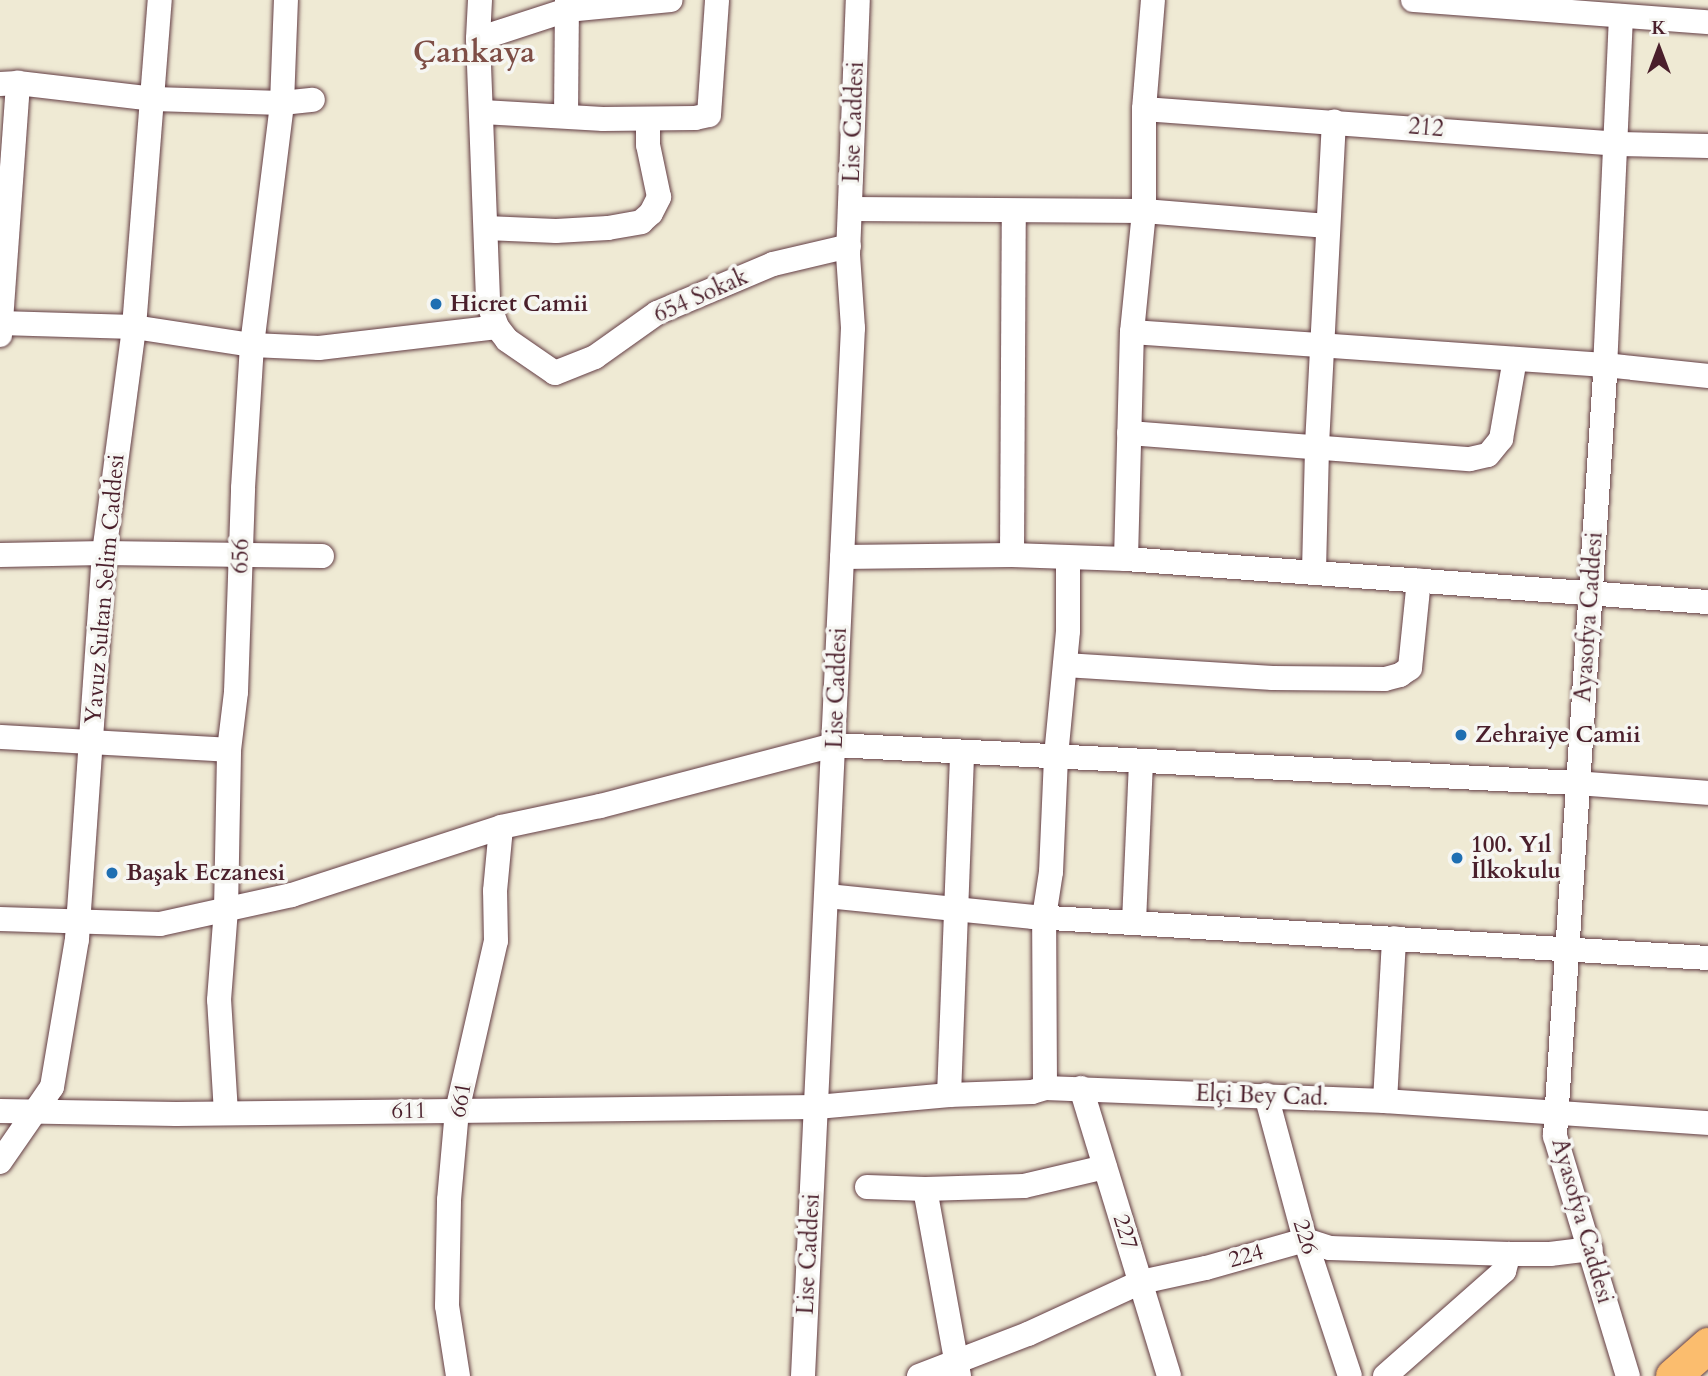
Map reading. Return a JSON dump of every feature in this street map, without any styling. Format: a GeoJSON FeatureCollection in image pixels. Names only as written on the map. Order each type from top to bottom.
{"type":"FeatureCollection","features":[{"type":"Feature","properties":{"kind":"highway"},"geometry":{"type":"LineString","coordinates":[[1673,1376],[1708,1345]]}},
{"type":"Feature","properties":{"kind":"street","name":"Yavuz Sultan Selim Caddesi"},"geometry":{"type":"LineString","coordinates":[[0,1162],[52,1087],[79,923],[104,553],[134,327],[160,0]]}},
{"type":"Feature","properties":{"kind":"street","name":"656"},"geometry":{"type":"LineString","coordinates":[[226,1113],[219,1000],[226,909],[229,751],[236,692],[252,345],[282,103],[286,0]]}},
{"type":"Feature","properties":{"kind":"street"},"geometry":{"type":"LineString","coordinates":[[0,323],[134,327],[252,345],[319,348],[497,327],[488,302],[483,112],[478,39],[480,0]]}},
{"type":"Feature","properties":{"kind":"street"},"geometry":{"type":"LineString","coordinates":[[478,39],[567,5],[671,0]]}},
{"type":"Feature","properties":{"kind":"street"},"geometry":{"type":"LineString","coordinates":[[483,112],[648,119],[709,115],[717,0]]}},
{"type":"Feature","properties":{"kind":"street","name":"Lise Caddesi"},"geometry":{"type":"LineString","coordinates":[[803,1376],[853,328],[849,246],[858,0]]}},
{"type":"Feature","properties":{"kind":"street"},"geometry":{"type":"LineString","coordinates":[[1126,559],[1132,332],[1144,211],[1144,109],[1153,0]]}},
{"type":"Feature","properties":{"kind":"street"},"geometry":{"type":"LineString","coordinates":[[1413,0],[1708,22]]}},
{"type":"Feature","properties":{"kind":"street"},"geometry":{"type":"LineString","coordinates":[[566,116],[567,5]]}},
{"type":"Feature","properties":{"kind":"street","name":"Ayasofya Caddesi"},"geometry":{"type":"LineString","coordinates":[[1621,16],[1617,144],[1592,594],[1576,783],[1555,1136],[1628,1376]]}},
{"type":"Feature","properties":{"kind":"street"},"geometry":{"type":"LineString","coordinates":[[0,335],[9,83],[154,99],[282,103],[313,100]]}},
{"type":"Feature","properties":{"kind":"street","name":"212"},"geometry":{"type":"LineString","coordinates":[[1144,109],[1617,144],[1708,146]]}},
{"type":"Feature","properties":{"kind":"street"},"geometry":{"type":"LineString","coordinates":[[485,228],[595,229],[641,222],[651,213],[659,197],[648,145],[648,119]]}},
{"type":"Feature","properties":{"kind":"street"},"geometry":{"type":"LineString","coordinates":[[1314,571],[1317,445],[1334,121]]}},
{"type":"Feature","properties":{"kind":"street"},"geometry":{"type":"LineString","coordinates":[[852,209],[1144,211],[1327,226]]}},
{"type":"Feature","properties":{"kind":"street"},"geometry":{"type":"LineString","coordinates":[[1012,555],[1014,212]]}},
{"type":"Feature","properties":{"kind":"street","name":"654 Sokak"},"geometry":{"type":"LineString","coordinates":[[497,327],[507,340],[555,373],[595,357],[657,313],[773,264],[849,246]]}},
{"type":"Feature","properties":{"kind":"street"},"geometry":{"type":"LineString","coordinates":[[1132,332],[1605,365],[1708,376]]}},
{"type":"Feature","properties":{"kind":"street"},"geometry":{"type":"LineString","coordinates":[[1129,433],[1317,445],[1470,459],[1488,455],[1501,439],[1515,359]]}},
{"type":"Feature","properties":{"kind":"street"},"geometry":{"type":"LineString","coordinates":[[0,555],[104,553],[241,558],[322,556]]}},
{"type":"Feature","properties":{"kind":"street"},"geometry":{"type":"LineString","coordinates":[[842,557],[1012,555],[1126,559],[1708,602]]}},
{"type":"Feature","properties":{"kind":"street"},"geometry":{"type":"LineString","coordinates":[[1045,1088],[1044,917],[1051,872],[1056,756],[1065,664],[1068,558]]}},
{"type":"Feature","properties":{"kind":"street"},"geometry":{"type":"LineString","coordinates":[[1065,664],[1273,678],[1385,678],[1401,675],[1410,668],[1419,580]]}},
{"type":"Feature","properties":{"kind":"street"},"geometry":{"type":"LineString","coordinates":[[0,737],[229,751]]}},
{"type":"Feature","properties":{"kind":"street"},"geometry":{"type":"LineString","coordinates":[[0,919],[160,923],[292,895],[501,827],[600,806],[834,745],[1576,783],[1708,793]]}},
{"type":"Feature","properties":{"kind":"street"},"geometry":{"type":"LineString","coordinates":[[949,1095],[962,752]]}},
{"type":"Feature","properties":{"kind":"street"},"geometry":{"type":"LineString","coordinates":[[1134,922],[1141,761]]}},
{"type":"Feature","properties":{"kind":"street","name":"661"},"geometry":{"type":"LineString","coordinates":[[458,1376],[447,1306],[449,1200],[457,1111],[496,941],[495,891],[501,827]]}},
{"type":"Feature","properties":{"kind":"street"},"geometry":{"type":"LineString","coordinates":[[827,896],[1044,917],[1708,958]]}},
{"type":"Feature","properties":{"kind":"street"},"geometry":{"type":"LineString","coordinates":[[1385,1101],[1394,938]]}},
{"type":"Feature","properties":{"kind":"street","name":"Elçi Bey Cad."},"geometry":{"type":"LineString","coordinates":[[817,1107],[949,1095],[1032,1092],[1045,1088],[1081,1088],[1385,1101],[1708,1123]]}},
{"type":"Feature","properties":{"kind":"street","name":"227"},"geometry":{"type":"LineString","coordinates":[[1081,1088],[1169,1376]]}},
{"type":"Feature","properties":{"kind":"street","name":"226"},"geometry":{"type":"LineString","coordinates":[[1266,1096],[1306,1240],[1350,1376]]}},
{"type":"Feature","properties":{"kind":"street","name":"611"},"geometry":{"type":"LineString","coordinates":[[0,1111],[226,1113],[817,1107]]}},
{"type":"Feature","properties":{"kind":"street"},"geometry":{"type":"LineString","coordinates":[[867,1187],[925,1189],[1024,1186],[1105,1167]]}},
{"type":"Feature","properties":{"kind":"street"},"geometry":{"type":"LineString","coordinates":[[925,1189],[957,1369]]}},
{"type":"Feature","properties":{"kind":"street","name":"224"},"geometry":{"type":"LineString","coordinates":[[919,1376],[957,1369],[1140,1282],[1206,1268],[1306,1240],[1330,1248],[1510,1254],[1550,1254],[1591,1249]]}},
{"type":"Feature","properties":{"kind":"street"},"geometry":{"type":"LineString","coordinates":[[1385,1376],[1504,1271],[1510,1254]]}},
{"type":"Feature","properties":{"kind":"place","name":"Hicret Camii"},"geometry":{"type":"Point","coordinates":[436,304]}},
{"type":"Feature","properties":{"kind":"place","name":"Zehraiye Camii"},"geometry":{"type":"Point","coordinates":[1461,735]}},
{"type":"Feature","properties":{"kind":"place","name":"100. Yıl İlkokulu"},"geometry":{"type":"Point","coordinates":[1457,858]}},
{"type":"Feature","properties":{"kind":"place","name":"Başak Eczanesi"},"geometry":{"type":"Point","coordinates":[112,873]}},
{"type":"Feature","properties":{"kind":"district","name":"Çankaya"},"geometry":{"type":"Point","coordinates":[474,53]}}]}
